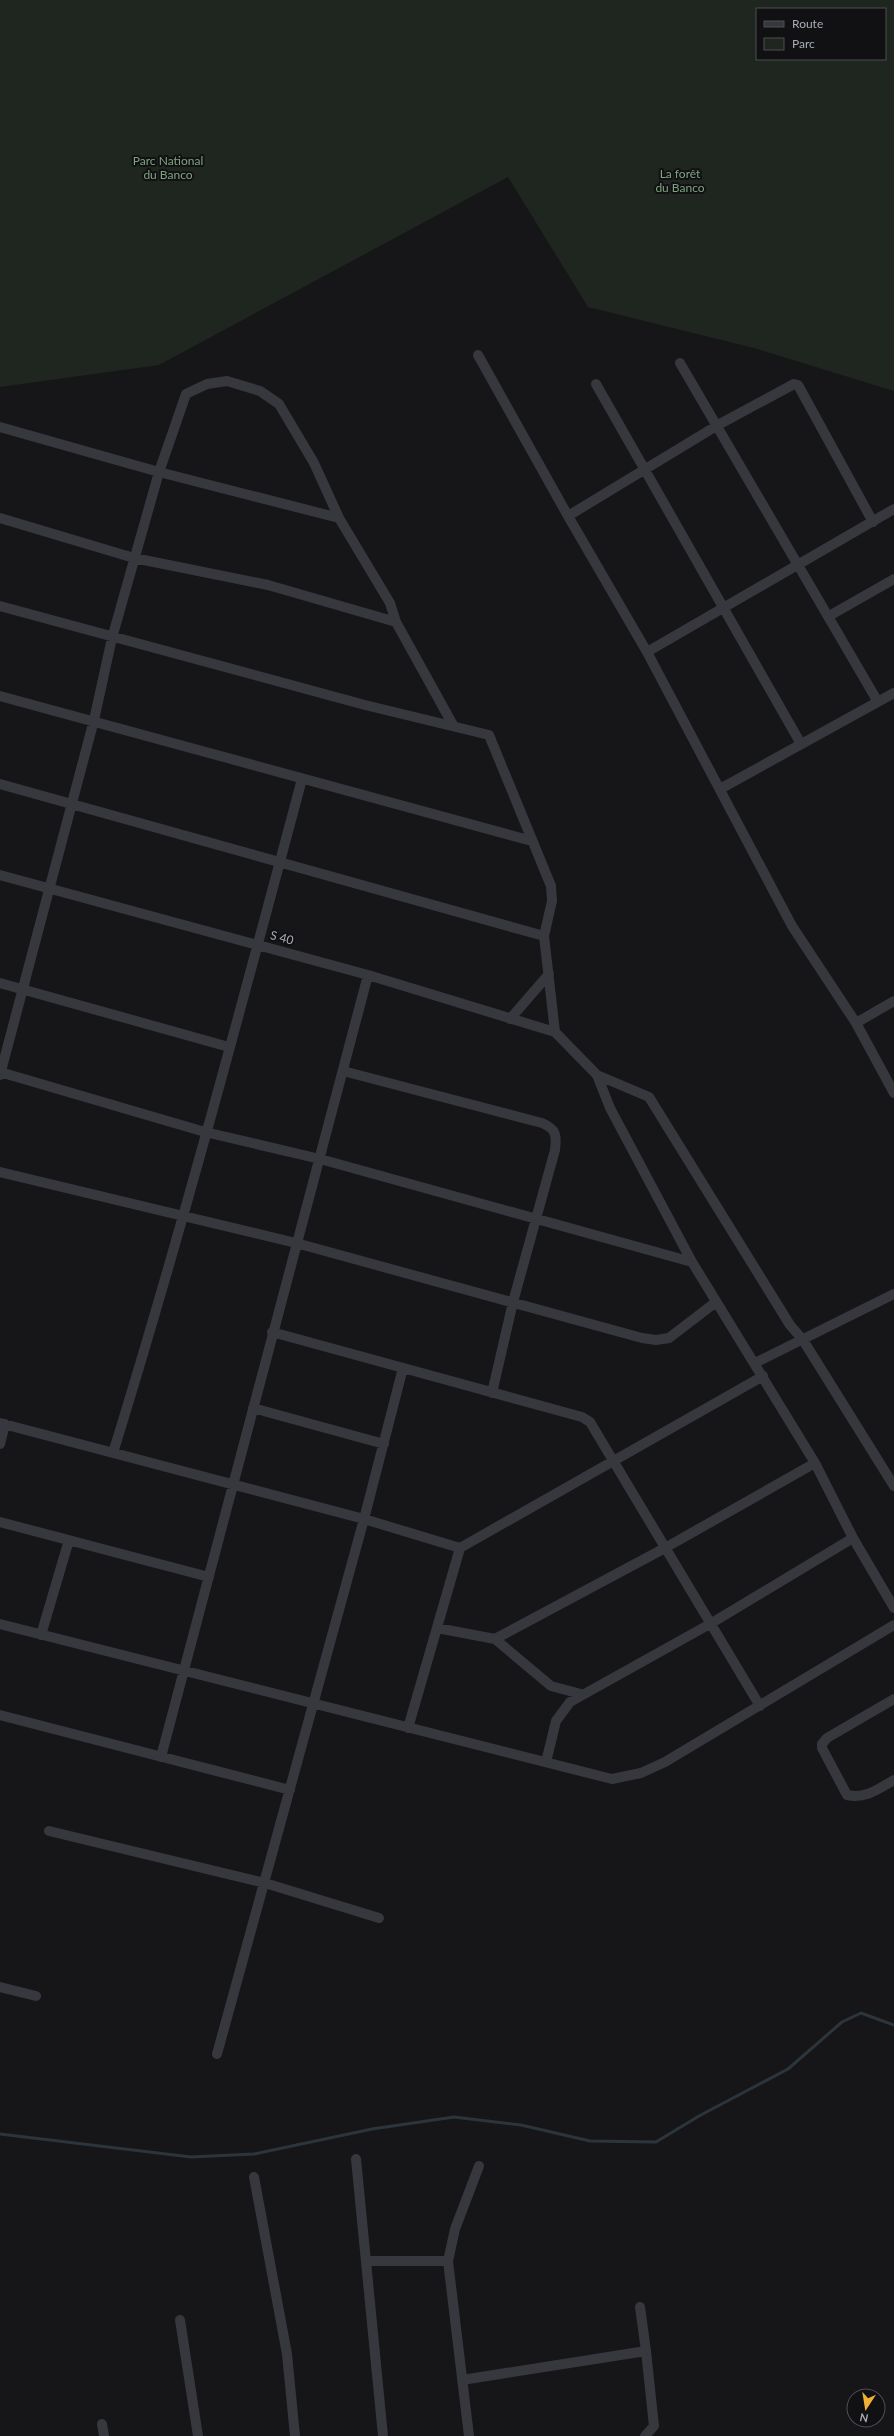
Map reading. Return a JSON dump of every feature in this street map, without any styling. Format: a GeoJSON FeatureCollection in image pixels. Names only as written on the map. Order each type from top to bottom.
{"type":"FeatureCollection","features":[{"type":"Feature","properties":{"kind":"street"},"geometry":{"type":"LineString","coordinates":[[478,355],[568,516],[647,652],[792,926],[856,1023],[894,1093]]}},
{"type":"Feature","properties":{"kind":"street"},"geometry":{"type":"LineString","coordinates":[[680,363],[800,565],[878,702]]}},
{"type":"Feature","properties":{"kind":"street"},"geometry":{"type":"LineString","coordinates":[[453,725],[396,622],[390,603],[339,518],[314,463],[279,404],[260,391],[227,381],[207,384],[186,394],[159,472],[112,638],[94,720],[0,1073],[205,1132],[320,1159],[692,1262]]}},
{"type":"Feature","properties":{"kind":"street"},"geometry":{"type":"LineString","coordinates":[[596,384],[801,744]]}},
{"type":"Feature","properties":{"kind":"street"},"geometry":{"type":"LineString","coordinates":[[568,516],[718,425],[791,384],[798,385],[872,522]]}},
{"type":"Feature","properties":{"kind":"street"},"geometry":{"type":"LineString","coordinates":[[0,427],[159,472],[339,518]]}},
{"type":"Feature","properties":{"kind":"street"},"geometry":{"type":"LineString","coordinates":[[647,652],[894,510]]}},
{"type":"Feature","properties":{"kind":"street"},"geometry":{"type":"LineString","coordinates":[[0,518],[134,558],[268,585],[396,622]]}},
{"type":"Feature","properties":{"kind":"street"},"geometry":{"type":"LineString","coordinates":[[829,616],[894,579]]}},
{"type":"Feature","properties":{"kind":"street"},"geometry":{"type":"LineString","coordinates":[[0,606],[112,638],[365,705],[453,725],[489,735],[551,886],[552,901],[544,936],[555,1032],[597,1075],[649,1097],[790,1325],[803,1340],[894,1486]]}},
{"type":"Feature","properties":{"kind":"street"},"geometry":{"type":"LineString","coordinates":[[720,790],[894,693]]}},
{"type":"Feature","properties":{"kind":"street"},"geometry":{"type":"LineString","coordinates":[[0,696],[94,720],[302,779],[532,841]]}},
{"type":"Feature","properties":{"kind":"street"},"geometry":{"type":"LineString","coordinates":[[113,1453],[156,1312],[302,779]]}},
{"type":"Feature","properties":{"kind":"street"},"geometry":{"type":"LineString","coordinates":[[0,784],[544,936]]}},
{"type":"Feature","properties":{"kind":"street","name":"S 40"},"geometry":{"type":"LineString","coordinates":[[0,875],[48,890],[257,944],[368,975],[555,1032]]}},
{"type":"Feature","properties":{"kind":"street"},"geometry":{"type":"LineString","coordinates":[[510,1018],[549,974]]}},
{"type":"Feature","properties":{"kind":"street"},"geometry":{"type":"LineString","coordinates":[[161,1757],[185,1671],[272,1332],[320,1159],[368,975]]}},
{"type":"Feature","properties":{"kind":"street"},"geometry":{"type":"LineString","coordinates":[[0,983],[229,1047]]}},
{"type":"Feature","properties":{"kind":"street"},"geometry":{"type":"LineString","coordinates":[[856,1023],[894,1001]]}},
{"type":"Feature","properties":{"kind":"street"},"geometry":{"type":"LineString","coordinates":[[343,1071],[542,1123],[553,1128],[556,1136],[555,1150],[513,1302],[492,1393]]}},
{"type":"Feature","properties":{"kind":"street"},"geometry":{"type":"LineString","coordinates":[[597,1075],[610,1108],[692,1262],[815,1463],[853,1538],[894,1608]]}},
{"type":"Feature","properties":{"kind":"street"},"geometry":{"type":"LineString","coordinates":[[0,1172],[296,1243],[656,1340],[668,1338],[716,1302]]}},
{"type":"Feature","properties":{"kind":"street"},"geometry":{"type":"LineString","coordinates":[[755,1363],[894,1294]]}},
{"type":"Feature","properties":{"kind":"street"},"geometry":{"type":"LineString","coordinates":[[272,1332],[582,1417],[590,1422],[760,1706]]}},
{"type":"Feature","properties":{"kind":"street"},"geometry":{"type":"LineString","coordinates":[[217,2054],[314,1704],[403,1368]]}},
{"type":"Feature","properties":{"kind":"street"},"geometry":{"type":"LineString","coordinates":[[408,1728],[460,1548],[615,1462],[763,1376]]}},
{"type":"Feature","properties":{"kind":"street"},"geometry":{"type":"LineString","coordinates":[[253,1408],[384,1444]]}},
{"type":"Feature","properties":{"kind":"street"},"geometry":{"type":"LineString","coordinates":[[0,1444],[3,1423],[113,1453],[233,1483],[364,1519],[460,1548]]}},
{"type":"Feature","properties":{"kind":"street"},"geometry":{"type":"LineString","coordinates":[[495,1639],[665,1548],[815,1463]]}},
{"type":"Feature","properties":{"kind":"street"},"geometry":{"type":"LineString","coordinates":[[0,1522],[209,1577]]}},
{"type":"Feature","properties":{"kind":"street"},"geometry":{"type":"LineString","coordinates":[[546,1762],[556,1721],[570,1702],[581,1694],[710,1624],[853,1538]]}},
{"type":"Feature","properties":{"kind":"street"},"geometry":{"type":"LineString","coordinates":[[41,1635],[69,1540]]}},
{"type":"Feature","properties":{"kind":"street"},"geometry":{"type":"LineString","coordinates":[[0,1624],[612,1779],[625,1778],[665,1762],[894,1624]]}},
{"type":"Feature","properties":{"kind":"street"},"geometry":{"type":"LineString","coordinates":[[437,1628],[495,1639],[551,1686],[581,1694]]}},
{"type":"Feature","properties":{"kind":"street"},"geometry":{"type":"LineString","coordinates":[[894,1699],[827,1738],[822,1744],[822,1748],[847,1795],[858,1797],[868,1795],[894,1780]]}},
{"type":"Feature","properties":{"kind":"street"},"geometry":{"type":"LineString","coordinates":[[0,1714],[290,1790]]}},
{"type":"Feature","properties":{"kind":"street"},"geometry":{"type":"LineString","coordinates":[[49,1831],[265,1883],[379,1918]]}},
{"type":"Feature","properties":{"kind":"street"},"geometry":{"type":"LineString","coordinates":[[0,1987],[36,1996]]}},
{"type":"Feature","properties":{"kind":"street"},"geometry":{"type":"LineString","coordinates":[[356,2159],[383,2436]]}},
{"type":"Feature","properties":{"kind":"street"},"geometry":{"type":"LineString","coordinates":[[469,2436],[448,2261],[455,2229],[479,2166]]}},
{"type":"Feature","properties":{"kind":"street"},"geometry":{"type":"LineString","coordinates":[[254,2177],[287,2354],[295,2436]]}},
{"type":"Feature","properties":{"kind":"street"},"geometry":{"type":"LineString","coordinates":[[366,2261],[448,2261]]}},
{"type":"Feature","properties":{"kind":"street"},"geometry":{"type":"LineString","coordinates":[[640,2307],[654,2426],[645,2436]]}},
{"type":"Feature","properties":{"kind":"street"},"geometry":{"type":"LineString","coordinates":[[180,2320],[198,2436]]}},
{"type":"Feature","properties":{"kind":"street"},"geometry":{"type":"LineString","coordinates":[[462,2380],[646,2351]]}},
{"type":"Feature","properties":{"kind":"street"},"geometry":{"type":"LineString","coordinates":[[102,2424],[104,2436]]}},
{"type":"Feature","properties":{"kind":"green space","name":"Parc National du Banco"},"geometry":{"type":"Polygon","coordinates":[[[0,0],[894,0],[894,391],[754,348],[588,307],[508,177],[159,365],[0,387],[0,0]]]}},
{"type":"Feature","properties":{"kind":"waterway"},"geometry":{"type":"LineString","coordinates":[[0,2134],[191,2157],[254,2154],[372,2129],[454,2117],[521,2125],[590,2141],[656,2142],[699,2116],[788,2069],[842,2022],[861,2013],[894,2025]]}},
{"type":"Feature","properties":{"kind":"park label","name":"La forêt du Banco"},"geometry":{"type":"Point","coordinates":[680,181]}}]}
